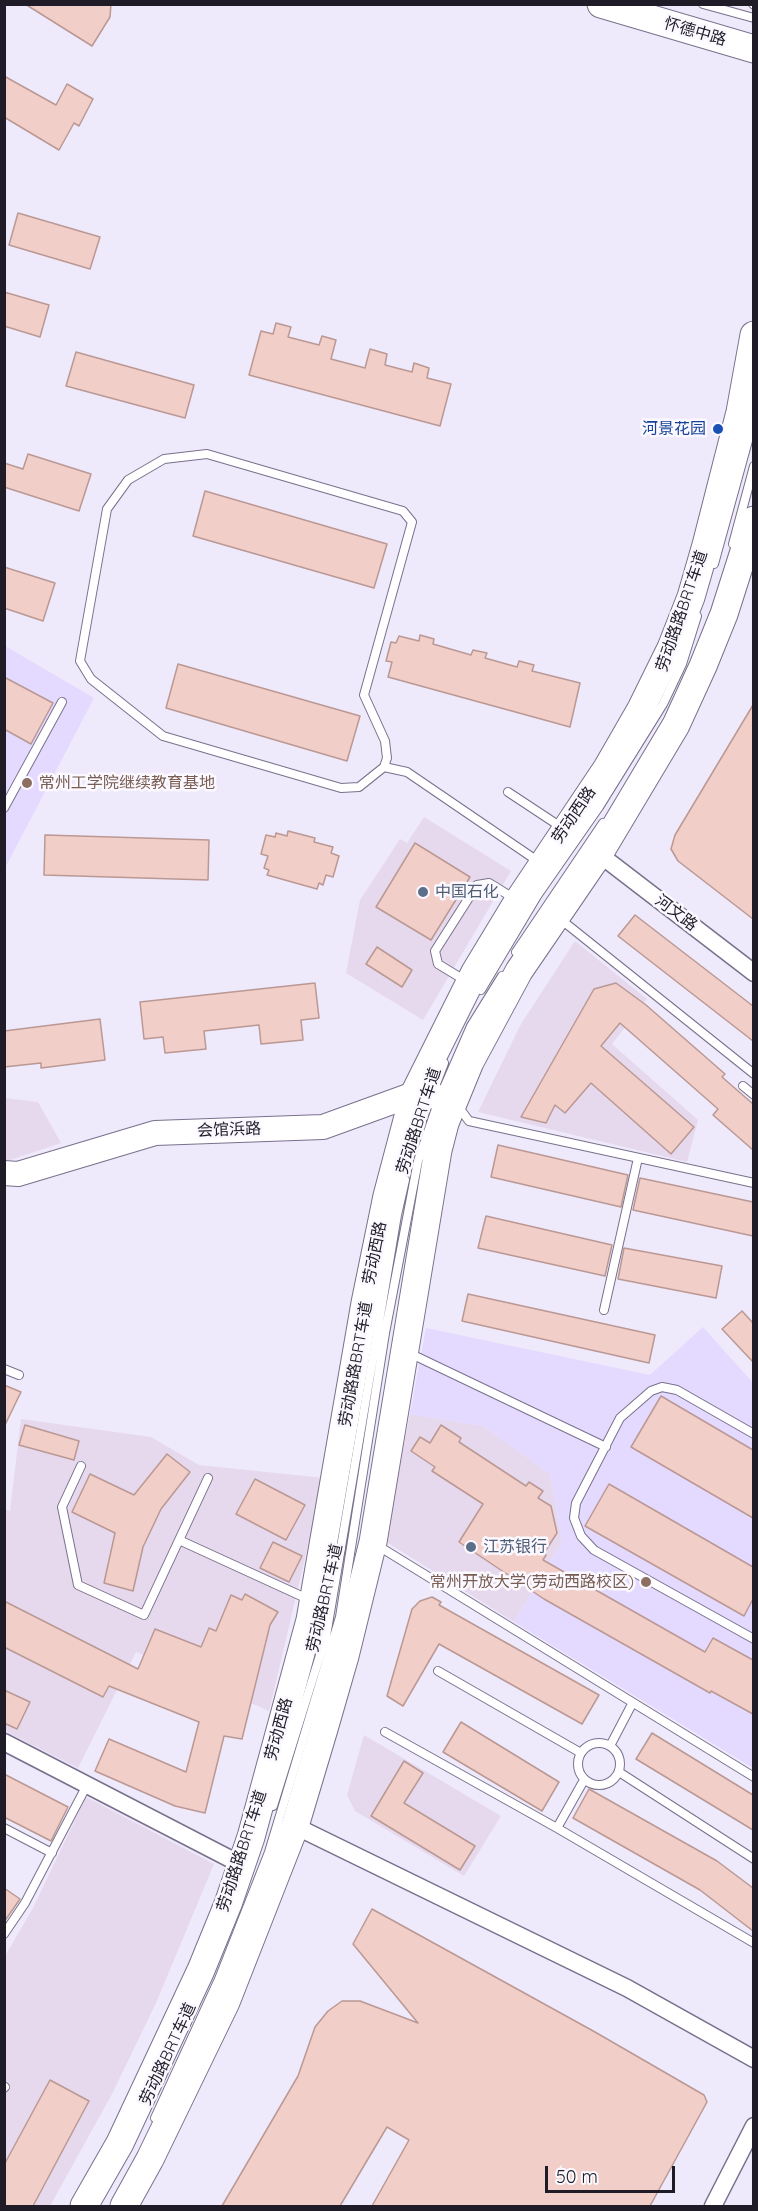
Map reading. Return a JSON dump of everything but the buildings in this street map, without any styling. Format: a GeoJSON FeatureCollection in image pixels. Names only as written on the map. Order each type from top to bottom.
{"type":"FeatureCollection","features":[{"type":"Feature","properties":{"kind":"main road","name":"怀德中路"},"geometry":{"type":"LineString","coordinates":[[601,4],[753,49]]}},
{"type":"Feature","properties":{"kind":"main road","name":"劳动西路"},"geometry":{"type":"LineString","coordinates":[[84,2206],[120,2143],[196,1980],[228,1904],[245,1872],[251,1837],[310,1620],[384,1207],[435,1096],[474,993],[518,901],[564,829],[607,768],[641,709],[671,648],[692,597],[740,412],[753,335]]}},
{"type":"Feature","properties":{"kind":"main road","name":"劳动西路"},"geometry":{"type":"LineString","coordinates":[[435,1096],[470,1062],[519,971],[598,854],[676,725],[724,614],[753,520]]}},
{"type":"Feature","properties":{"kind":"main road","name":"劳动西路"},"geometry":{"type":"LineString","coordinates":[[124,2206],[150,2159],[226,2002],[295,1826],[345,1656],[373,1542],[438,1150],[445,1123],[435,1096]]}},
{"type":"Feature","properties":{"kind":"street","name":"河文路"},"geometry":{"type":"LineString","coordinates":[[598,854],[753,973]]}},
{"type":"Feature","properties":{"kind":"street","name":"会馆浜路"},"geometry":{"type":"LineString","coordinates":[[4,1173],[18,1174],[154,1133],[323,1127],[435,1096]]}},
{"type":"Feature","properties":{"kind":"street"},"geometry":{"type":"LineString","coordinates":[[4,1742],[87,1784],[245,1872]]}},
{"type":"Feature","properties":{"kind":"street"},"geometry":{"type":"LineString","coordinates":[[295,1826],[627,1988],[753,2059]]}},
{"type":"Feature","properties":{"kind":"street"},"geometry":{"type":"LineString","coordinates":[[713,2206],[753,2126]]}},
{"type":"Feature","properties":{"kind":"lane"},"geometry":{"type":"LineString","coordinates":[[703,4],[753,18]]}},
{"type":"Feature","properties":{"kind":"lane","name":"劳动路路BRT车道"},"geometry":{"type":"LineString","coordinates":[[710,577],[723,537],[753,420]]}},
{"type":"Feature","properties":{"kind":"lane"},"geometry":{"type":"LineString","coordinates":[[384,768],[387,758],[385,741],[364,695],[412,522],[403,511],[207,454],[164,459],[128,480],[107,509],[80,660],[91,680],[163,736],[341,788],[359,787],[384,768],[407,772],[542,864]]}},
{"type":"Feature","properties":{"kind":"lane"},"geometry":{"type":"LineString","coordinates":[[731,549],[753,466]]}},
{"type":"Feature","properties":{"kind":"lane","name":"劳动路路BRT车道"},"geometry":{"type":"LineString","coordinates":[[474,993],[537,896],[599,807],[658,712],[682,664],[700,607]]}},
{"type":"Feature","properties":{"kind":"lane"},"geometry":{"type":"LineString","coordinates":[[689,671],[694,661]]}},
{"type":"Feature","properties":{"kind":"lane"},"geometry":{"type":"LineString","coordinates":[[4,808],[63,702]]}},
{"type":"Feature","properties":{"kind":"lane"},"geometry":{"type":"LineString","coordinates":[[638,771],[654,742]]}},
{"type":"Feature","properties":{"kind":"lane"},"geometry":{"type":"LineString","coordinates":[[508,792],[564,829]]}},
{"type":"Feature","properties":{"kind":"lane"},"geometry":{"type":"LineString","coordinates":[[511,961],[605,819]]}},
{"type":"Feature","properties":{"kind":"lane"},"geometry":{"type":"LineString","coordinates":[[474,993],[438,964],[435,951],[477,885],[489,883],[518,901]]}},
{"type":"Feature","properties":{"kind":"lane"},"geometry":{"type":"LineString","coordinates":[[556,916],[753,1074]]}},
{"type":"Feature","properties":{"kind":"lane","name":"劳动路BRT车道"},"geometry":{"type":"LineString","coordinates":[[153,2122],[219,1979],[269,1852],[340,1617],[390,1310],[418,1161],[435,1096],[471,1026],[505,970]]}},
{"type":"Feature","properties":{"kind":"lane"},"geometry":{"type":"LineString","coordinates":[[743,1086],[753,1095]]}},
{"type":"Feature","properties":{"kind":"lane"},"geometry":{"type":"LineString","coordinates":[[435,1096],[469,1121],[753,1183]]}},
{"type":"Feature","properties":{"kind":"lane","name":"劳动路路BRT车道"},"geometry":{"type":"LineString","coordinates":[[270,1813],[326,1636],[397,1215],[414,1141],[435,1096]]}},
{"type":"Feature","properties":{"kind":"lane"},"geometry":{"type":"LineString","coordinates":[[604,1310],[638,1158]]}},
{"type":"Feature","properties":{"kind":"lane"},"geometry":{"type":"LineString","coordinates":[[404,1350],[606,1447]]}},
{"type":"Feature","properties":{"kind":"lane"},"geometry":{"type":"LineString","coordinates":[[4,1369],[19,1375]]}},
{"type":"Feature","properties":{"kind":"lane"},"geometry":{"type":"LineString","coordinates":[[753,1434],[677,1390],[662,1387],[651,1391],[620,1418],[576,1503],[574,1518],[581,1536],[594,1550],[753,1639]]}},
{"type":"Feature","properties":{"kind":"lane"},"geometry":{"type":"LineString","coordinates":[[81,1466],[62,1507],[78,1585],[144,1615],[208,1478]]}},
{"type":"Feature","properties":{"kind":"lane"},"geometry":{"type":"LineString","coordinates":[[179,1540],[313,1602]]}},
{"type":"Feature","properties":{"kind":"lane"},"geometry":{"type":"LineString","coordinates":[[373,1542],[753,1777]]}},
{"type":"Feature","properties":{"kind":"lane"},"geometry":{"type":"LineString","coordinates":[[438,1671],[581,1753]]}},
{"type":"Feature","properties":{"kind":"lane"},"geometry":{"type":"LineString","coordinates":[[610,1746],[632,1704]]}},
{"type":"Feature","properties":{"kind":"lane"},"geometry":{"type":"LineString","coordinates":[[385,1732],[557,1828],[753,1943]]}},
{"type":"Feature","properties":{"kind":"lane"},"geometry":{"type":"LineString","coordinates":[[592,1744],[610,1746],[620,1759],[619,1772],[615,1778],[604,1785],[590,1784],[584,1780],[578,1767],[581,1753],[592,1744]]}},
{"type":"Feature","properties":{"kind":"lane"},"geometry":{"type":"LineString","coordinates":[[619,1772],[753,1859]]}},
{"type":"Feature","properties":{"kind":"lane"},"geometry":{"type":"LineString","coordinates":[[557,1828],[584,1780]]}},
{"type":"Feature","properties":{"kind":"lane"},"geometry":{"type":"LineString","coordinates":[[4,1934],[25,1903],[87,1784]]}},
{"type":"Feature","properties":{"kind":"lane"},"geometry":{"type":"LineString","coordinates":[[4,1828],[52,1852]]}},
{"type":"Feature","properties":{"kind":"lane","name":"劳动路路BRT车道"},"geometry":{"type":"LineString","coordinates":[[184,2032],[230,1936],[245,1872]]}},
{"type":"Feature","properties":{"kind":"shaded area","name":"常州工学院继续教育基地"},"geometry":{"type":"Polygon","coordinates":[[[5,646],[94,698],[5,868],[5,646]]]}},
{"type":"Feature","properties":{"kind":"shaded area"},"geometry":{"type":"Polygon","coordinates":[[[424,817],[511,871],[423,1020],[346,973],[360,900],[400,839],[407,843],[424,817]]]}},
{"type":"Feature","properties":{"kind":"shaded area"},"geometry":{"type":"Polygon","coordinates":[[[575,941],[647,999],[612,1044],[698,1120],[687,1162],[478,1112],[521,1024],[575,941]]]}},
{"type":"Feature","properties":{"kind":"shaded area"},"geometry":{"type":"Polygon","coordinates":[[[5,1098],[38,1102],[61,1143],[5,1160],[5,1098]]]}},
{"type":"Feature","properties":{"kind":"shaded area","name":"常州开放大学(劳动西路校区)"},"geometry":{"type":"Polygon","coordinates":[[[703,1327],[753,1383],[753,1768],[514,1622],[562,1542],[550,1474],[483,1426],[410,1414],[426,1328],[650,1375],[703,1327]]]}},
{"type":"Feature","properties":{"kind":"shaded area"},"geometry":{"type":"Polygon","coordinates":[[[410,1414],[483,1426],[550,1474],[562,1542],[514,1622],[385,1541],[410,1414]]]}},
{"type":"Feature","properties":{"kind":"shaded area"},"geometry":{"type":"Polygon","coordinates":[[[21,1419],[151,1437],[199,1465],[324,1478],[269,1711],[136,1652],[78,1768],[5,1731],[4,1509],[10,1511],[21,1419]]]}},
{"type":"Feature","properties":{"kind":"shaded area"},"geometry":{"type":"Polygon","coordinates":[[[364,1735],[501,1816],[464,1876],[355,1811],[347,1795],[364,1735]]]}},
{"type":"Feature","properties":{"kind":"shaded area"},"geometry":{"type":"Polygon","coordinates":[[[86,1797],[214,1864],[156,2003],[112,2094],[50,2206],[5,2206],[5,1956],[33,1908],[86,1797]]]}},
{"type":"Feature","properties":{"kind":"place","name":"河景花园"},"geometry":{"type":"Point","coordinates":[718,429]}},
{"type":"Feature","properties":{"kind":"place","name":"常州工学院继续教育基地"},"geometry":{"type":"Point","coordinates":[27,783]}},
{"type":"Feature","properties":{"kind":"place","name":"中国石化"},"geometry":{"type":"Point","coordinates":[423,892]}},
{"type":"Feature","properties":{"kind":"place","name":"江苏银行"},"geometry":{"type":"Point","coordinates":[471,1547]}},
{"type":"Feature","properties":{"kind":"place","name":"常州开放大学(劳动西路校区)"},"geometry":{"type":"Point","coordinates":[646,1582]}}]}
